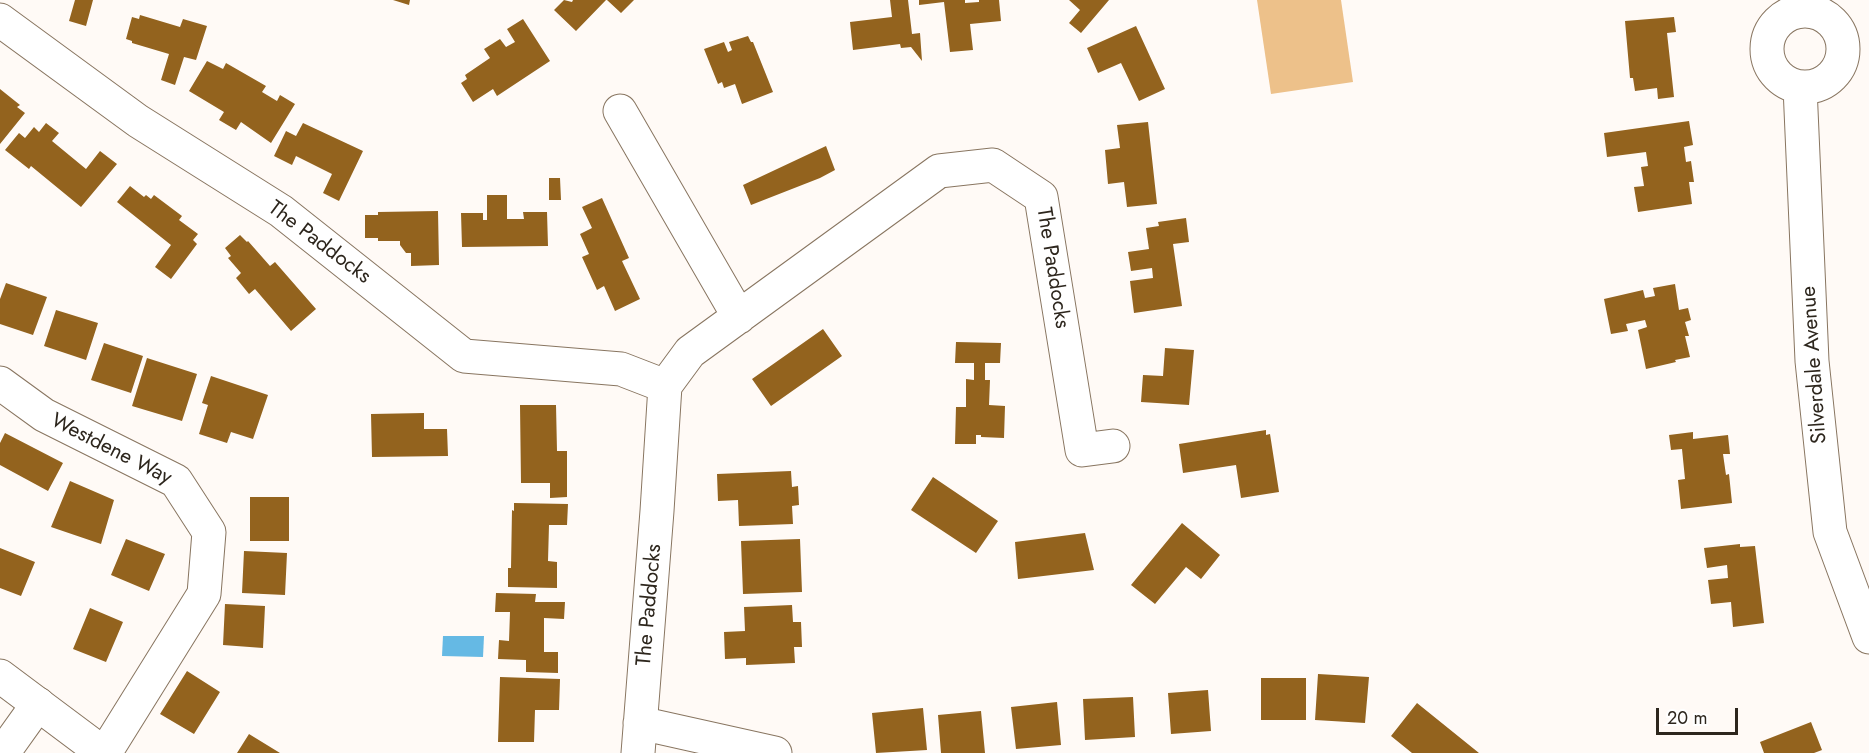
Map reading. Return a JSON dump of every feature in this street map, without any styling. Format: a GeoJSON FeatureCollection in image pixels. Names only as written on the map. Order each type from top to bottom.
{"type":"FeatureCollection","features":[{"type":"Feature","properties":{"kind":"street"},"geometry":{"type":"LineString","coordinates":[[1776,10],[1792,14],[1817,13],[1855,44],[1842,58],[1833,75],[1824,82],[1800,87],[1788,83],[1771,65],[1768,41],[1773,29],[1776,10]]}},
{"type":"Feature","properties":{"kind":"street","name":"The Paddocks"},"geometry":{"type":"LineString","coordinates":[[0,20],[138,121],[281,211],[464,356],[621,369],[665,386]]}},
{"type":"Feature","properties":{"kind":"street","name":"Silverdale Avenue"},"geometry":{"type":"LineString","coordinates":[[1800,87],[1812,361],[1830,532],[1869,637]]}},
{"type":"Feature","properties":{"kind":"street"},"geometry":{"type":"LineString","coordinates":[[620,111],[739,317]]}},
{"type":"Feature","properties":{"kind":"street","name":"The Paddocks"},"geometry":{"type":"LineString","coordinates":[[639,738],[665,386],[690,352],[939,171],[993,165],[1041,197],[1082,450],[1113,446]]}},
{"type":"Feature","properties":{"kind":"street","name":"Westdene Way"},"geometry":{"type":"LineString","coordinates":[[0,383],[44,415],[176,481],[209,532],[204,594],[104,753]]}},
{"type":"Feature","properties":{"kind":"street"},"geometry":{"type":"LineString","coordinates":[[0,675],[104,753]]}},
{"type":"Feature","properties":{"kind":"street"},"geometry":{"type":"LineString","coordinates":[[3,753],[38,704]]}},
{"type":"Feature","properties":{"kind":"street"},"geometry":{"type":"LineString","coordinates":[[639,738],[775,753]]}},
{"type":"Feature","properties":{"kind":"shaded area"},"geometry":{"type":"Polygon","coordinates":[[[1257,0],[1341,0],[1353,82],[1271,94],[1257,0]]]}},
{"type":"Feature","properties":{"kind":"water"},"geometry":{"type":"Polygon","coordinates":[[[443,636],[484,636],[483,657],[442,656],[443,636]]]}},
{"type":"Feature","properties":{"kind":"building"},"geometry":{"type":"Polygon","coordinates":[[[75,0],[93,0],[86,26],[69,21],[75,0]]]}},
{"type":"Feature","properties":{"kind":"building"},"geometry":{"type":"Polygon","coordinates":[[[393,0],[410,0],[409,5],[393,0]]]}},
{"type":"Feature","properties":{"kind":"building"},"geometry":{"type":"Polygon","coordinates":[[[564,0],[572,2],[573,0],[606,0],[576,31],[554,10],[564,0]]]}},
{"type":"Feature","properties":{"kind":"building"},"geometry":{"type":"Polygon","coordinates":[[[607,0],[634,0],[621,13],[607,0]]]}},
{"type":"Feature","properties":{"kind":"building"},"geometry":{"type":"Polygon","coordinates":[[[890,0],[908,0],[912,34],[920,33],[922,61],[911,47],[901,48],[900,44],[853,50],[850,22],[892,17],[890,0]]]}},
{"type":"Feature","properties":{"kind":"building"},"geometry":{"type":"Polygon","coordinates":[[[919,0],[965,0],[965,3],[999,0],[1001,21],[970,24],[973,50],[950,52],[944,2],[919,5],[919,0]]]}},
{"type":"Feature","properties":{"kind":"building"},"geometry":{"type":"Polygon","coordinates":[[[1069,0],[1109,0],[1081,33],[1069,23],[1080,10],[1069,0]]]}},
{"type":"Feature","properties":{"kind":"building"},"geometry":{"type":"Polygon","coordinates":[[[140,15],[180,27],[183,19],[207,26],[196,60],[184,57],[175,85],[161,80],[169,54],[132,43],[126,39],[132,17],[139,19],[140,15]]]}},
{"type":"Feature","properties":{"kind":"building"},"geometry":{"type":"Polygon","coordinates":[[[1674,17],[1676,32],[1667,33],[1674,97],[1658,99],[1657,88],[1635,91],[1633,78],[1630,78],[1625,21],[1674,17]]]}},
{"type":"Feature","properties":{"kind":"building"},"geometry":{"type":"Polygon","coordinates":[[[523,19],[550,61],[497,96],[493,89],[473,102],[461,83],[467,79],[465,75],[490,58],[484,49],[500,39],[506,47],[515,42],[507,29],[523,19]]]}},
{"type":"Feature","properties":{"kind":"building"},"geometry":{"type":"Polygon","coordinates":[[[1136,26],[1165,89],[1139,101],[1121,63],[1098,73],[1087,48],[1136,26]]]}},
{"type":"Feature","properties":{"kind":"building"},"geometry":{"type":"Polygon","coordinates":[[[748,36],[753,42],[773,92],[742,104],[735,84],[724,88],[722,82],[718,84],[704,49],[724,42],[728,52],[732,50],[729,42],[748,36]]]}},
{"type":"Feature","properties":{"kind":"building"},"geometry":{"type":"Polygon","coordinates":[[[207,61],[223,69],[226,63],[266,86],[262,92],[277,101],[280,95],[295,104],[271,143],[241,122],[236,130],[219,120],[224,112],[189,91],[207,61]]]}},
{"type":"Feature","properties":{"kind":"building"},"geometry":{"type":"Polygon","coordinates":[[[0,89],[20,105],[17,107],[25,113],[0,144],[0,89]]]}},
{"type":"Feature","properties":{"kind":"building"},"geometry":{"type":"Polygon","coordinates":[[[1689,121],[1693,145],[1684,147],[1686,162],[1691,161],[1694,182],[1689,182],[1692,204],[1638,212],[1634,187],[1644,186],[1641,167],[1648,166],[1646,152],[1607,157],[1604,133],[1689,121]]]}},
{"type":"Feature","properties":{"kind":"building"},"geometry":{"type":"Polygon","coordinates":[[[1148,122],[1157,204],[1127,207],[1124,182],[1108,184],[1105,150],[1120,148],[1117,125],[1148,122]]]}},
{"type":"Feature","properties":{"kind":"building"},"geometry":{"type":"Polygon","coordinates":[[[46,123],[59,133],[52,141],[86,169],[100,151],[117,164],[81,207],[31,166],[29,169],[5,150],[19,133],[25,138],[34,127],[39,132],[46,123]]]}},
{"type":"Feature","properties":{"kind":"building"},"geometry":{"type":"Polygon","coordinates":[[[303,123],[363,151],[339,201],[323,193],[332,174],[296,156],[292,165],[274,156],[286,131],[296,136],[303,123]]]}},
{"type":"Feature","properties":{"kind":"building"},"geometry":{"type":"Polygon","coordinates":[[[826,146],[835,170],[751,205],[743,185],[826,146]]]}},
{"type":"Feature","properties":{"kind":"building"},"geometry":{"type":"Polygon","coordinates":[[[549,178],[560,178],[561,200],[549,200],[549,178]]]}},
{"type":"Feature","properties":{"kind":"building"},"geometry":{"type":"Polygon","coordinates":[[[130,186],[144,197],[146,195],[151,199],[154,195],[182,216],[179,220],[198,234],[193,240],[197,244],[171,279],[155,267],[171,245],[117,202],[130,186]]]}},
{"type":"Feature","properties":{"kind":"building"},"geometry":{"type":"Polygon","coordinates":[[[487,195],[507,195],[507,219],[524,219],[523,212],[547,212],[548,246],[462,247],[461,213],[483,213],[483,220],[487,220],[487,195]]]}},
{"type":"Feature","properties":{"kind":"building"},"geometry":{"type":"Polygon","coordinates":[[[602,198],[629,258],[622,261],[640,299],[615,311],[604,286],[597,290],[582,257],[589,254],[580,234],[592,228],[582,207],[602,198]]]}},
{"type":"Feature","properties":{"kind":"building"},"geometry":{"type":"Polygon","coordinates":[[[438,211],[439,265],[411,266],[411,253],[406,253],[400,241],[378,241],[378,238],[365,238],[365,215],[378,215],[378,212],[438,211]]]}},
{"type":"Feature","properties":{"kind":"building"},"geometry":{"type":"Polygon","coordinates":[[[1186,218],[1189,242],[1173,244],[1182,306],[1134,313],[1130,281],[1153,278],[1152,268],[1131,271],[1128,252],[1149,249],[1146,228],[1159,226],[1158,222],[1186,218]]]}},
{"type":"Feature","properties":{"kind":"building"},"geometry":{"type":"Polygon","coordinates":[[[240,235],[270,266],[275,262],[316,309],[291,331],[255,289],[249,294],[236,278],[241,273],[228,258],[231,256],[225,248],[240,235]]]}},
{"type":"Feature","properties":{"kind":"building"},"geometry":{"type":"Polygon","coordinates":[[[6,283],[47,297],[33,335],[0,324],[0,299],[6,283]]]}},
{"type":"Feature","properties":{"kind":"building"},"geometry":{"type":"Polygon","coordinates":[[[1675,284],[1679,310],[1688,308],[1691,320],[1685,322],[1689,336],[1685,336],[1690,357],[1646,369],[1638,330],[1647,327],[1645,320],[1626,324],[1628,331],[1611,334],[1604,299],[1643,290],[1645,298],[1655,296],[1653,288],[1675,284]]]}},
{"type":"Feature","properties":{"kind":"building"},"geometry":{"type":"Polygon","coordinates":[[[56,310],[98,323],[86,360],[44,346],[56,310]]]}},
{"type":"Feature","properties":{"kind":"building"},"geometry":{"type":"Polygon","coordinates":[[[823,329],[842,356],[771,406],[752,379],[823,329]]]}},
{"type":"Feature","properties":{"kind":"building"},"geometry":{"type":"Polygon","coordinates":[[[956,342],[1001,343],[1000,363],[985,363],[985,380],[990,380],[989,405],[1005,406],[1004,438],[976,435],[976,444],[955,444],[956,407],[966,407],[966,379],[974,380],[974,363],[955,363],[956,342]]]}},
{"type":"Feature","properties":{"kind":"building"},"geometry":{"type":"Polygon","coordinates":[[[104,343],[143,356],[131,393],[91,380],[104,343]]]}},
{"type":"Feature","properties":{"kind":"building"},"geometry":{"type":"Polygon","coordinates":[[[1165,348],[1194,350],[1189,405],[1141,402],[1143,375],[1163,376],[1165,348]]]}},
{"type":"Feature","properties":{"kind":"building"},"geometry":{"type":"Polygon","coordinates":[[[147,358],[197,374],[182,421],[132,406],[147,358]]]}},
{"type":"Feature","properties":{"kind":"building"},"geometry":{"type":"Polygon","coordinates":[[[211,376],[268,395],[253,439],[231,432],[227,443],[199,434],[208,405],[202,403],[211,376]]]}},
{"type":"Feature","properties":{"kind":"building"},"geometry":{"type":"Polygon","coordinates":[[[520,405],[556,405],[557,451],[567,451],[567,497],[550,498],[550,483],[521,483],[520,405]]]}},
{"type":"Feature","properties":{"kind":"building"},"geometry":{"type":"Polygon","coordinates":[[[424,413],[424,429],[447,429],[448,456],[372,457],[371,414],[424,413]]]}},
{"type":"Feature","properties":{"kind":"building"},"geometry":{"type":"Polygon","coordinates":[[[1266,430],[1266,435],[1270,434],[1279,492],[1241,498],[1236,465],[1183,473],[1179,444],[1266,430]]]}},
{"type":"Feature","properties":{"kind":"building"},"geometry":{"type":"Polygon","coordinates":[[[1693,432],[1693,439],[1728,435],[1730,454],[1723,454],[1726,475],[1729,474],[1732,503],[1681,509],[1678,480],[1685,479],[1682,449],[1671,450],[1669,435],[1693,432]]]}},
{"type":"Feature","properties":{"kind":"building"},"geometry":{"type":"Polygon","coordinates":[[[5,433],[63,463],[48,491],[0,465],[0,443],[5,433]]]}},
{"type":"Feature","properties":{"kind":"building"},"geometry":{"type":"Polygon","coordinates":[[[791,471],[792,487],[798,486],[799,505],[792,506],[793,524],[739,526],[738,500],[718,501],[717,474],[791,471]]]}},
{"type":"Feature","properties":{"kind":"building"},"geometry":{"type":"Polygon","coordinates":[[[933,477],[998,521],[976,553],[911,510],[933,477]]]}},
{"type":"Feature","properties":{"kind":"building"},"geometry":{"type":"Polygon","coordinates":[[[70,481],[114,500],[101,544],[51,527],[70,481]]]}},
{"type":"Feature","properties":{"kind":"building"},"geometry":{"type":"Polygon","coordinates":[[[250,497],[289,497],[289,541],[250,541],[250,497]]]}},
{"type":"Feature","properties":{"kind":"building"},"geometry":{"type":"Polygon","coordinates":[[[514,503],[568,504],[567,525],[549,525],[548,561],[557,562],[557,588],[508,587],[514,503]]]}},
{"type":"Feature","properties":{"kind":"building"},"geometry":{"type":"Polygon","coordinates":[[[1182,523],[1220,555],[1201,579],[1186,567],[1155,604],[1131,585],[1182,523]]]}},
{"type":"Feature","properties":{"kind":"building"},"geometry":{"type":"Polygon","coordinates":[[[1085,533],[1094,570],[1018,579],[1015,542],[1085,533]]]}},
{"type":"Feature","properties":{"kind":"building"},"geometry":{"type":"Polygon","coordinates":[[[126,539],[165,554],[149,591],[111,575],[126,539]]]}},
{"type":"Feature","properties":{"kind":"building"},"geometry":{"type":"Polygon","coordinates":[[[800,539],[802,592],[743,594],[741,541],[800,539]]]}},
{"type":"Feature","properties":{"kind":"building"},"geometry":{"type":"Polygon","coordinates":[[[1740,544],[1740,547],[1755,546],[1764,623],[1733,627],[1731,602],[1711,604],[1708,580],[1728,578],[1727,565],[1707,568],[1704,548],[1740,544]]]}},
{"type":"Feature","properties":{"kind":"building"},"geometry":{"type":"Polygon","coordinates":[[[0,548],[35,562],[21,596],[0,588],[0,548]]]}},
{"type":"Feature","properties":{"kind":"building"},"geometry":{"type":"Polygon","coordinates":[[[244,551],[287,553],[285,595],[242,593],[244,551]]]}},
{"type":"Feature","properties":{"kind":"building"},"geometry":{"type":"Polygon","coordinates":[[[496,593],[536,594],[535,602],[565,602],[564,619],[544,618],[544,652],[558,652],[558,673],[526,672],[526,660],[498,659],[499,640],[509,641],[510,612],[495,612],[496,593]]]}},
{"type":"Feature","properties":{"kind":"building"},"geometry":{"type":"Polygon","coordinates":[[[225,604],[265,606],[263,648],[223,645],[225,604]]]}},
{"type":"Feature","properties":{"kind":"building"},"geometry":{"type":"Polygon","coordinates":[[[792,605],[793,622],[801,622],[802,647],[794,647],[795,663],[746,665],[746,658],[725,659],[724,632],[745,631],[744,607],[792,605]]]}},
{"type":"Feature","properties":{"kind":"building"},"geometry":{"type":"Polygon","coordinates":[[[90,608],[123,622],[106,662],[73,649],[90,608]]]}},
{"type":"Feature","properties":{"kind":"building"},"geometry":{"type":"Polygon","coordinates":[[[187,671],[220,692],[194,734],[160,714],[187,671]]]}},
{"type":"Feature","properties":{"kind":"building"},"geometry":{"type":"Polygon","coordinates":[[[1318,674],[1369,677],[1365,723],[1315,720],[1318,674]]]}},
{"type":"Feature","properties":{"kind":"building"},"geometry":{"type":"Polygon","coordinates":[[[500,677],[560,679],[559,710],[535,710],[534,742],[498,742],[500,677]]]}},
{"type":"Feature","properties":{"kind":"building"},"geometry":{"type":"Polygon","coordinates":[[[1261,678],[1306,678],[1306,720],[1261,720],[1261,678]]]}},
{"type":"Feature","properties":{"kind":"building"},"geometry":{"type":"Polygon","coordinates":[[[1208,690],[1211,731],[1171,734],[1168,693],[1208,690]]]}},
{"type":"Feature","properties":{"kind":"building"},"geometry":{"type":"Polygon","coordinates":[[[1133,697],[1135,737],[1085,740],[1083,699],[1133,697]]]}},
{"type":"Feature","properties":{"kind":"building"},"geometry":{"type":"Polygon","coordinates":[[[1057,702],[1061,745],[1016,749],[1011,707],[1057,702]]]}},
{"type":"Feature","properties":{"kind":"building"},"geometry":{"type":"Polygon","coordinates":[[[1417,703],[1479,753],[1412,753],[1391,736],[1417,703]]]}},
{"type":"Feature","properties":{"kind":"building"},"geometry":{"type":"Polygon","coordinates":[[[923,708],[927,750],[876,753],[872,713],[923,708]]]}},
{"type":"Feature","properties":{"kind":"building"},"geometry":{"type":"Polygon","coordinates":[[[981,711],[985,753],[941,753],[938,715],[981,711]]]}},
{"type":"Feature","properties":{"kind":"building"},"geometry":{"type":"Polygon","coordinates":[[[1811,722],[1822,750],[1814,753],[1764,753],[1760,742],[1811,722]]]}},
{"type":"Feature","properties":{"kind":"building"},"geometry":{"type":"Polygon","coordinates":[[[249,734],[280,753],[237,753],[249,734]]]}}]}
